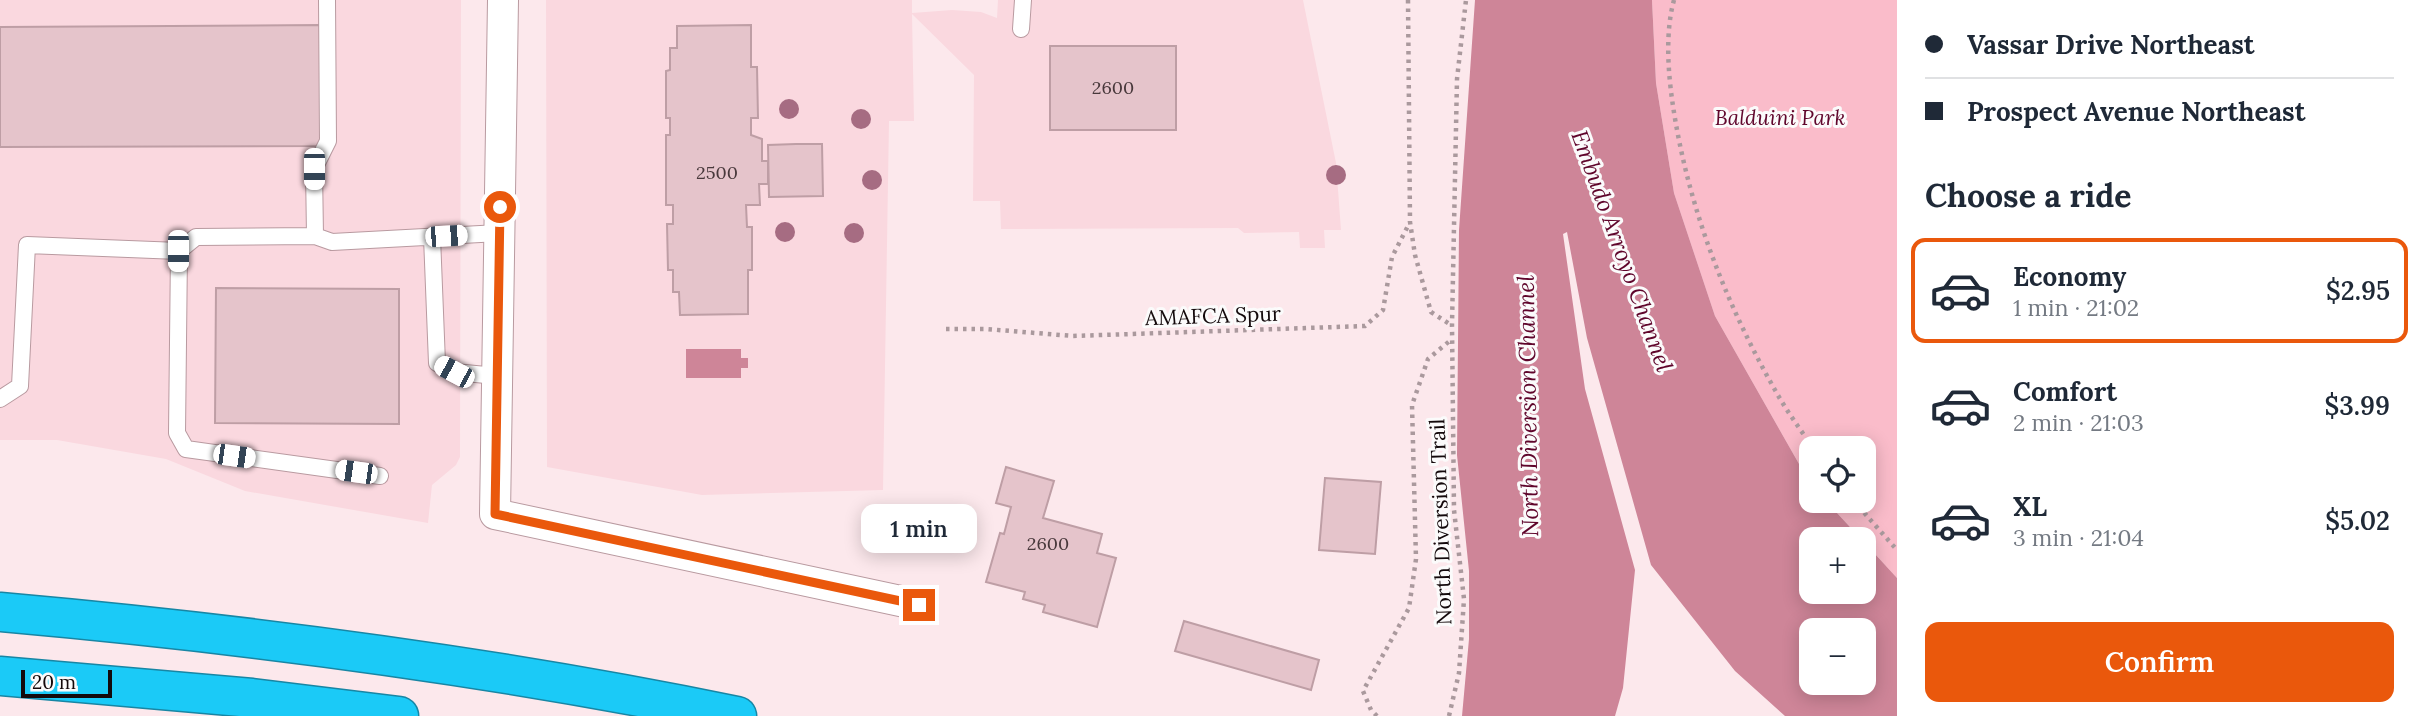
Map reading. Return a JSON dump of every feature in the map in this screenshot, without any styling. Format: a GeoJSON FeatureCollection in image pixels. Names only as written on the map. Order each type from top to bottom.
{"type":"FeatureCollection","features":[{"type":"Feature","properties":{"kind":"highway"},"geometry":{"type":"LineString","coordinates":[[0,612],[184,630],[407,658],[550,681],[737,716]]}},
{"type":"Feature","properties":{"kind":"highway"},"geometry":{"type":"LineString","coordinates":[[0,676],[252,698],[399,716]]}},
{"type":"Feature","properties":{"kind":"street"},"geometry":{"type":"LineString","coordinates":[[503,0],[495,514],[919,605]]}},
{"type":"Feature","properties":{"kind":"lane"},"geometry":{"type":"LineString","coordinates":[[314,236],[314,169],[328,141],[327,0]]}},
{"type":"Feature","properties":{"kind":"lane"},"geometry":{"type":"LineString","coordinates":[[1021,29],[1023,0]]}},
{"type":"Feature","properties":{"kind":"lane"},"geometry":{"type":"LineString","coordinates":[[0,399],[20,386],[27,245],[178,251],[197,237],[314,236],[332,243],[499,233]]}},
{"type":"Feature","properties":{"kind":"lane"},"geometry":{"type":"LineString","coordinates":[[432,237],[437,363],[454,372],[497,376]]}},
{"type":"Feature","properties":{"kind":"lane"},"geometry":{"type":"LineString","coordinates":[[178,251],[177,433],[186,449],[380,475]]}},
{"type":"Feature","properties":{"kind":"path"},"geometry":{"type":"LineString","coordinates":[[1408,0],[1410,222],[1415,255],[1432,312],[1452,325]]}},
{"type":"Feature","properties":{"kind":"path","name":"North Diversion Trail"},"geometry":{"type":"LineString","coordinates":[[1449,716],[1460,673],[1464,599],[1454,510],[1452,325],[1457,79],[1465,0]]}},
{"type":"Feature","properties":{"kind":"path"},"geometry":{"type":"LineString","coordinates":[[1674,0],[1668,67],[1678,140],[1698,220],[1728,299],[1775,391],[1805,436]]}},
{"type":"Feature","properties":{"kind":"path","name":"AMAFCA Spur"},"geometry":{"type":"LineString","coordinates":[[946,329],[986,329],[1073,336],[1365,326],[1383,310],[1392,257],[1410,222]]}},
{"type":"Feature","properties":{"kind":"path"},"geometry":{"type":"LineString","coordinates":[[1377,716],[1371,710],[1363,691],[1409,608],[1416,559],[1412,405],[1428,359],[1452,338]]}},
{"type":"Feature","properties":{"kind":"path"},"geometry":{"type":"LineString","coordinates":[[1864,513],[1897,550]]}},
{"type":"Feature","properties":{"kind":"shaded area"},"geometry":{"type":"Polygon","coordinates":[[[0,0],[461,0],[460,457],[456,465],[432,485],[428,523],[245,491],[166,459],[57,440],[0,440],[0,0]]]}},
{"type":"Feature","properties":{"kind":"shaded area"},"geometry":{"type":"Polygon","coordinates":[[[546,0],[912,0],[912,13],[952,10],[981,12],[997,18],[998,0],[1303,0],[1336,163],[1341,230],[1324,230],[1325,248],[1300,248],[1299,232],[1244,233],[1238,228],[1001,229],[1000,201],[973,201],[974,75],[912,14],[914,121],[889,121],[883,490],[702,495],[547,467],[546,0]]]}},
{"type":"Feature","properties":{"kind":"green space","name":"Balduini Park"},"geometry":{"type":"Polygon","coordinates":[[[1652,0],[1897,0],[1897,578],[1876,555],[1876,527],[1850,527],[1837,513],[1876,513],[1876,436],[1799,436],[1799,464],[1715,316],[1674,193],[1656,83],[1652,0]]]}},
{"type":"Feature","properties":{"kind":"water"},"geometry":{"type":"Polygon","coordinates":[[[1475,0],[1652,0],[1656,83],[1674,193],[1715,316],[1799,464],[1799,513],[1837,513],[1850,527],[1799,527],[1799,604],[1876,604],[1876,555],[1897,578],[1897,716],[1785,716],[1735,671],[1651,565],[1587,338],[1567,232],[1563,234],[1585,389],[1635,570],[1623,688],[1615,716],[1462,716],[1469,639],[1469,571],[1457,455],[1459,230],[1475,0]]]}},
{"type":"Feature","properties":{"kind":"water"},"geometry":{"type":"Polygon","coordinates":[[[686,349],[741,349],[741,358],[748,358],[748,368],[741,368],[741,378],[686,378],[686,349]]]}},
{"type":"Feature","properties":{"kind":"building"},"geometry":{"type":"Polygon","coordinates":[[[320,25],[320,146],[0,147],[0,27],[320,25]]]}},
{"type":"Feature","properties":{"kind":"building"},"geometry":{"type":"Polygon","coordinates":[[[751,25],[751,67],[757,67],[758,118],[751,118],[751,135],[762,139],[762,161],[768,161],[768,184],[759,184],[760,205],[746,205],[747,227],[752,227],[748,314],[680,315],[679,292],[673,292],[673,270],[668,270],[667,224],[673,224],[673,205],[666,205],[666,135],[670,135],[670,118],[666,118],[666,71],[670,70],[670,48],[677,48],[677,26],[751,25]]]}},
{"type":"Feature","properties":{"kind":"building"},"geometry":{"type":"Polygon","coordinates":[[[1050,46],[1176,46],[1176,130],[1050,130],[1050,46]]]}},
{"type":"Feature","properties":{"kind":"building"},"geometry":{"type":"Polygon","coordinates":[[[822,144],[823,196],[769,197],[768,145],[822,144]]]}},
{"type":"Feature","properties":{"kind":"building"},"geometry":{"type":"Polygon","coordinates":[[[216,288],[399,289],[399,424],[215,423],[216,288]]]}},
{"type":"Feature","properties":{"kind":"building"},"geometry":{"type":"Polygon","coordinates":[[[1006,467],[1054,481],[1043,518],[1102,534],[1097,553],[1116,558],[1097,627],[1043,612],[1045,605],[1023,599],[1025,592],[986,582],[1000,533],[1004,534],[1011,507],[996,503],[1006,467]]]}},
{"type":"Feature","properties":{"kind":"building"},"geometry":{"type":"Polygon","coordinates":[[[1325,478],[1381,482],[1375,554],[1319,550],[1325,478]]]}},
{"type":"Feature","properties":{"kind":"building"},"geometry":{"type":"Polygon","coordinates":[[[1184,621],[1319,660],[1311,690],[1175,651],[1184,621]]]}},
{"type":"Feature","properties":{"kind":"route"},"geometry":{"type":"LineString","coordinates":[[500,207],[495,514],[919,605]]}},
{"type":"Feature","properties":{"kind":"water label","name":"Embudo Arroyo Channel"},"geometry":{"type":"Point","coordinates":[1622,251]}},
{"type":"Feature","properties":{"kind":"water label","name":"North Diversion Channel"},"geometry":{"type":"Point","coordinates":[1528,406]}}]}
